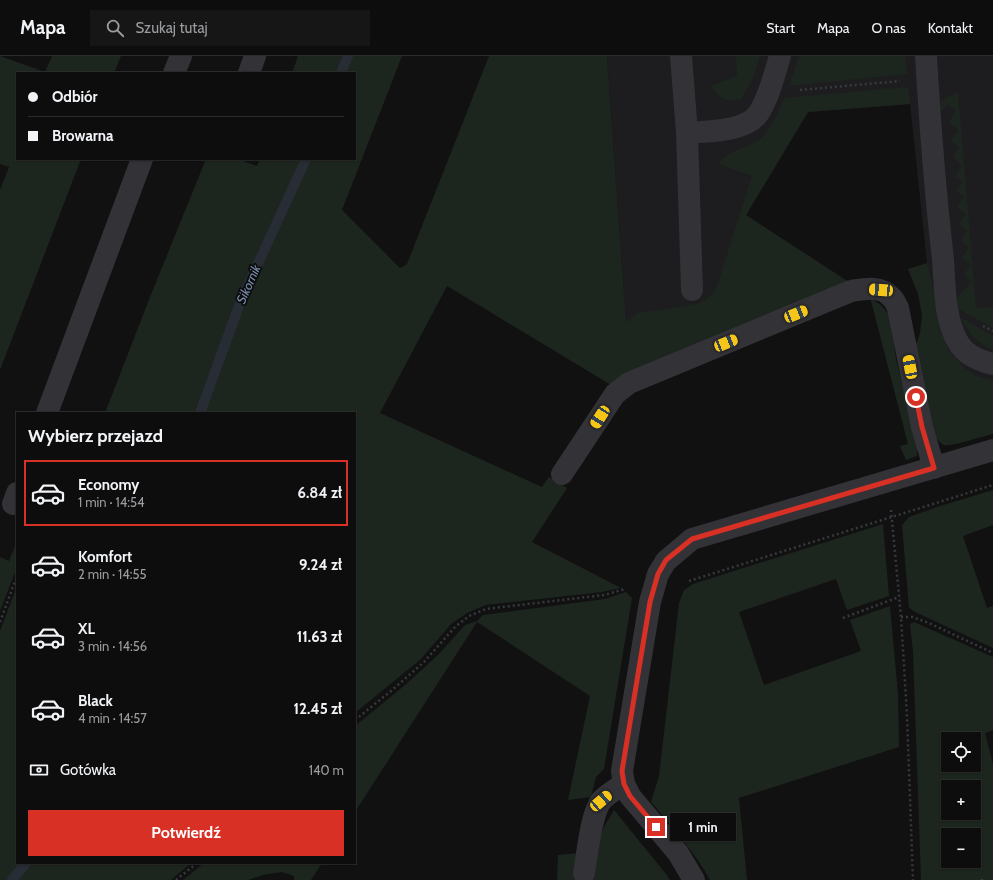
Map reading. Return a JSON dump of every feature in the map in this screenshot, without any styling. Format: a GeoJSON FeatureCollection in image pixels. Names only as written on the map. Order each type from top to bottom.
{"type":"FeatureCollection","features":[{"type":"Feature","properties":{"kind":"street"},"geometry":{"type":"LineString","coordinates":[[174,72],[181,56]]}},
{"type":"Feature","properties":{"kind":"street"},"geometry":{"type":"LineString","coordinates":[[249,72],[255,56]]}},
{"type":"Feature","properties":{"kind":"street"},"geometry":{"type":"LineString","coordinates":[[681,56],[687,133],[692,290]]}},
{"type":"Feature","properties":{"kind":"street"},"geometry":{"type":"LineString","coordinates":[[687,133],[732,128],[746,123],[757,116],[770,87],[780,56]]}},
{"type":"Feature","properties":{"kind":"street"},"geometry":{"type":"LineString","coordinates":[[926,56],[936,198],[948,310],[952,328],[958,343],[976,358],[993,364]]}},
{"type":"Feature","properties":{"kind":"street"},"geometry":{"type":"LineString","coordinates":[[47,412],[142,160]]}},
{"type":"Feature","properties":{"kind":"street"},"geometry":{"type":"LineString","coordinates":[[562,474],[615,394],[629,383],[851,291],[868,289],[881,290],[891,296],[898,308],[922,427],[934,468]]}},
{"type":"Feature","properties":{"kind":"street"},"geometry":{"type":"LineString","coordinates":[[694,880],[678,854],[630,796],[624,784],[622,771],[650,602],[658,574],[666,560],[692,539],[993,450]]}},
{"type":"Feature","properties":{"kind":"street"},"geometry":{"type":"LineString","coordinates":[[584,873],[594,818],[598,807],[601,801],[624,784]]}},
{"type":"Feature","properties":{"kind":"path"},"geometry":{"type":"LineString","coordinates":[[770,87],[787,91],[927,79]]}},
{"type":"Feature","properties":{"kind":"path"},"geometry":{"type":"LineString","coordinates":[[889,481],[901,617],[907,716],[913,880]]}},
{"type":"Feature","properties":{"kind":"path"},"geometry":{"type":"LineString","coordinates":[[685,583],[693,579],[993,485]]}},
{"type":"Feature","properties":{"kind":"path"},"geometry":{"type":"LineString","coordinates":[[0,622],[16,579]]}},
{"type":"Feature","properties":{"kind":"path"},"geometry":{"type":"LineString","coordinates":[[356,719],[424,662],[455,627],[469,616],[486,610],[604,595],[629,586]]}},
{"type":"Feature","properties":{"kind":"path"},"geometry":{"type":"LineString","coordinates":[[843,618],[899,597]]}},
{"type":"Feature","properties":{"kind":"path"},"geometry":{"type":"LineString","coordinates":[[901,617],[912,617],[923,621],[993,653]]}},
{"type":"Feature","properties":{"kind":"path"},"geometry":{"type":"LineString","coordinates":[[176,880],[195,864]]}},
{"type":"Feature","properties":{"kind":"shaded area"},"geometry":{"type":"Polygon","coordinates":[[[0,56],[45,72],[16,72],[16,160],[81,160],[0,370],[0,190],[9,167],[0,164],[0,56]]]}},
{"type":"Feature","properties":{"kind":"shaded area"},"geometry":{"type":"Polygon","coordinates":[[[52,56],[121,56],[114,72],[45,72],[52,56]]]}},
{"type":"Feature","properties":{"kind":"shaded area"},"geometry":{"type":"Polygon","coordinates":[[[298,56],[402,56],[342,210],[400,268],[407,264],[489,56],[607,56],[626,322],[638,313],[697,304],[707,299],[716,289],[752,176],[718,164],[731,153],[755,142],[765,134],[769,129],[784,98],[908,87],[910,104],[808,112],[746,215],[852,284],[611,385],[447,286],[380,413],[542,487],[549,477],[567,488],[532,542],[621,588],[602,592],[486,605],[467,613],[451,624],[421,659],[356,712],[356,412],[105,412],[206,160],[241,160],[257,166],[260,160],[356,160],[356,72],[292,72],[298,56]]]}},
{"type":"Feature","properties":{"kind":"shaded area"},"geometry":{"type":"Polygon","coordinates":[[[607,56],[993,56],[993,427],[948,439],[910,104],[808,112],[746,215],[714,316],[626,323],[607,56]]]}},
{"type":"Feature","properties":{"kind":"shaded area"},"geometry":{"type":"Polygon","coordinates":[[[736,56],[760,56],[752,80],[741,99],[727,100],[720,97],[711,86],[737,76],[736,56]]]}},
{"type":"Feature","properties":{"kind":"shaded area"},"geometry":{"type":"Polygon","coordinates":[[[799,56],[905,56],[907,74],[789,86],[799,56]]]}},
{"type":"Feature","properties":{"kind":"shaded area"},"geometry":{"type":"Polygon","coordinates":[[[958,93],[976,308],[993,307],[993,328],[957,308],[955,300],[972,281],[964,275],[971,264],[962,258],[969,247],[961,241],[967,231],[959,224],[966,214],[957,207],[964,197],[956,191],[963,182],[955,176],[962,165],[953,157],[959,147],[951,140],[959,130],[949,122],[956,110],[948,105],[936,115],[943,100],[958,93]]]}},
{"type":"Feature","properties":{"kind":"shaded area"},"geometry":{"type":"Polygon","coordinates":[[[927,263],[948,349],[962,366],[976,376],[993,380],[993,434],[960,443],[944,445],[933,434],[915,349],[920,333],[922,315],[918,294],[908,269],[927,263]]]}},
{"type":"Feature","properties":{"kind":"shaded area"},"geometry":{"type":"Polygon","coordinates":[[[870,297],[882,306],[890,316],[896,359],[917,445],[917,456],[906,460],[900,446],[908,444],[870,297]]]}},
{"type":"Feature","properties":{"kind":"shaded area"},"geometry":{"type":"Polygon","coordinates":[[[961,319],[970,322],[993,336],[993,350],[982,345],[974,338],[961,319]]]}},
{"type":"Feature","properties":{"kind":"shaded area"},"geometry":{"type":"Polygon","coordinates":[[[993,490],[993,525],[963,536],[987,608],[993,606],[993,648],[909,608],[902,525],[909,517],[993,490]]]}},
{"type":"Feature","properties":{"kind":"shaded area"},"geometry":{"type":"Polygon","coordinates":[[[883,524],[889,596],[847,610],[836,579],[739,612],[764,685],[861,651],[850,620],[890,606],[898,694],[899,747],[739,798],[747,880],[710,880],[690,849],[651,802],[659,776],[679,603],[684,590],[693,584],[883,524]]]}},
{"type":"Feature","properties":{"kind":"shaded area"},"geometry":{"type":"Polygon","coordinates":[[[16,544],[16,570],[0,611],[0,557],[9,561],[16,544]]]}},
{"type":"Feature","properties":{"kind":"shaded area"},"geometry":{"type":"Polygon","coordinates":[[[16,589],[16,864],[190,864],[171,880],[0,880],[0,631],[16,589]]]}},
{"type":"Feature","properties":{"kind":"shaded area"},"geometry":{"type":"Polygon","coordinates":[[[626,592],[632,598],[604,769],[596,777],[591,797],[568,800],[590,696],[477,622],[356,810],[356,725],[405,685],[438,655],[465,625],[477,621],[483,615],[605,599],[626,592]]]}},
{"type":"Feature","properties":{"kind":"shaded area"},"geometry":{"type":"Polygon","coordinates":[[[914,622],[993,657],[993,730],[985,733],[993,764],[993,880],[921,880],[913,652],[910,624],[914,622]]]}},
{"type":"Feature","properties":{"kind":"shaded area"},"geometry":{"type":"Polygon","coordinates":[[[614,810],[670,880],[593,880],[597,846],[604,827],[614,810]]]}},
{"type":"Feature","properties":{"kind":"shaded area"},"geometry":{"type":"Polygon","coordinates":[[[579,853],[589,880],[557,880],[558,855],[579,853]]]}},
{"type":"Feature","properties":{"kind":"shaded area"},"geometry":{"type":"Polygon","coordinates":[[[203,864],[321,864],[311,880],[294,880],[294,876],[282,872],[263,875],[248,880],[183,880],[203,864]]]}},
{"type":"Feature","properties":{"kind":"waterway","name":"Sikornik"},"geometry":{"type":"LineString","coordinates":[[341,72],[348,56]]}},
{"type":"Feature","properties":{"kind":"waterway","name":"Sikornik"},"geometry":{"type":"LineString","coordinates":[[200,412],[240,303],[306,160]]}},
{"type":"Feature","properties":{"kind":"waterway","name":"Sikornik"},"geometry":{"type":"LineString","coordinates":[[12,880],[25,864]]}},
{"type":"Feature","properties":{"kind":"route"},"geometry":{"type":"LineString","coordinates":[[656,827],[630,796],[624,784],[622,771],[650,602],[658,574],[666,560],[692,539],[934,468],[922,427],[916,397]]}}]}
